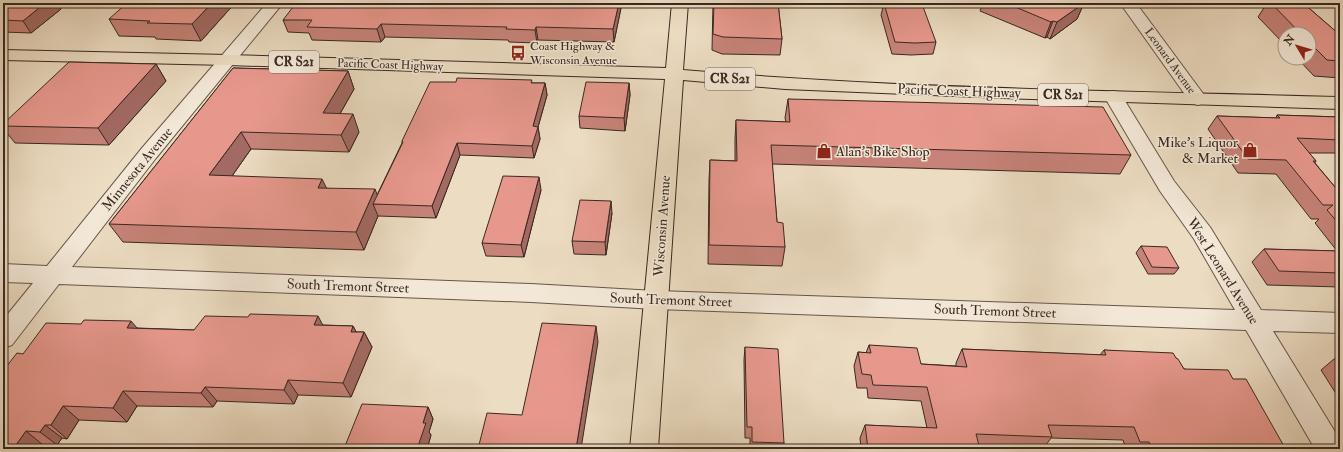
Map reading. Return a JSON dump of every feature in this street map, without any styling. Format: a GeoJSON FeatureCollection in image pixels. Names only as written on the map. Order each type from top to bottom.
{"type":"FeatureCollection","features":[{"type":"Feature","properties":{"kind":"main road","name":"Wisconsin Avenue"},"geometry":{"type":"LineString","coordinates":[[644,449],[680,3]]}},
{"type":"Feature","properties":{"kind":"main road","name":"Pacific Coast Highway"},"geometry":{"type":"LineString","coordinates":[[3,55],[228,60],[674,74],[785,84],[1340,103]]}},
{"type":"Feature","properties":{"kind":"street","name":"Minnesota Avenue"},"geometry":{"type":"LineString","coordinates":[[3,338],[149,153],[275,3]]}},
{"type":"Feature","properties":{"kind":"street","name":"Leonard Avenue"},"geometry":{"type":"LineString","coordinates":[[1128,3],[1198,99]]}},
{"type":"Feature","properties":{"kind":"street","name":"West Leonard Avenue"},"geometry":{"type":"LineString","coordinates":[[1112,96],[1167,186],[1202,234],[1330,449]]}},
{"type":"Feature","properties":{"kind":"street","name":"South Tremont Street"},"geometry":{"type":"LineString","coordinates":[[3,274],[656,300],[1340,323]]}},
{"type":"Feature","properties":{"kind":"building"},"geometry":{"type":"Polygon","coordinates":[[[3,3],[45,3],[23,21],[3,20],[3,3]]]}},
{"type":"Feature","properties":{"kind":"building"},"geometry":{"type":"Polygon","coordinates":[[[127,3],[212,3],[192,24],[147,23],[150,21],[109,19],[127,3]]]}},
{"type":"Feature","properties":{"kind":"building"},"geometry":{"type":"Polygon","coordinates":[[[296,3],[619,3],[613,29],[536,27],[535,30],[506,29],[507,27],[381,24],[377,29],[307,27],[312,20],[283,20],[296,3]]]}},
{"type":"Feature","properties":{"kind":"building"},"geometry":{"type":"Polygon","coordinates":[[[714,3],[778,3],[782,39],[723,37],[713,34],[714,3]]]}},
{"type":"Feature","properties":{"kind":"building"},"geometry":{"type":"Polygon","coordinates":[[[884,3],[922,4],[936,42],[895,42],[884,3]]]}},
{"type":"Feature","properties":{"kind":"building"},"geometry":{"type":"Polygon","coordinates":[[[1006,3],[1084,3],[1057,22],[1051,22],[1006,3]]]}},
{"type":"Feature","properties":{"kind":"building"},"geometry":{"type":"Polygon","coordinates":[[[1271,3],[1303,3],[1340,35],[1340,61],[1327,60],[1317,50],[1317,26],[1293,26],[1271,3]]]}},
{"type":"Feature","properties":{"kind":"building"},"geometry":{"type":"Polygon","coordinates":[[[69,62],[156,64],[98,128],[3,126],[3,124],[69,62]]]}},
{"type":"Feature","properties":{"kind":"building"},"geometry":{"type":"Polygon","coordinates":[[[233,68],[348,71],[323,113],[353,114],[341,135],[241,132],[209,175],[322,179],[318,188],[375,189],[356,232],[109,224],[233,68]]]}},
{"type":"Feature","properties":{"kind":"building"},"geometry":{"type":"Polygon","coordinates":[[[457,78],[532,80],[531,83],[545,83],[533,126],[538,127],[532,146],[457,143],[432,206],[373,204],[430,82],[456,82],[457,78]]]}},
{"type":"Feature","properties":{"kind":"building"},"geometry":{"type":"Polygon","coordinates":[[[586,82],[629,83],[624,118],[579,116],[586,82]]]}},
{"type":"Feature","properties":{"kind":"building"},"geometry":{"type":"Polygon","coordinates":[[[788,99],[1103,107],[1131,155],[771,145],[777,222],[783,223],[785,247],[709,245],[710,160],[737,161],[736,120],[790,122],[788,99]]]}},
{"type":"Feature","properties":{"kind":"building"},"geometry":{"type":"Polygon","coordinates":[[[1277,115],[1340,117],[1340,140],[1297,138],[1316,161],[1313,161],[1340,193],[1340,225],[1327,210],[1333,205],[1323,205],[1286,160],[1248,159],[1217,116],[1280,118],[1277,115]]]}},
{"type":"Feature","properties":{"kind":"building"},"geometry":{"type":"Polygon","coordinates":[[[503,176],[539,177],[521,245],[482,243],[503,176]]]}},
{"type":"Feature","properties":{"kind":"building"},"geometry":{"type":"Polygon","coordinates":[[[580,200],[611,201],[605,242],[572,241],[580,200]]]}},
{"type":"Feature","properties":{"kind":"building"},"geometry":{"type":"Polygon","coordinates":[[[1141,246],[1167,247],[1179,268],[1152,267],[1141,246]]]}},
{"type":"Feature","properties":{"kind":"building"},"geometry":{"type":"Polygon","coordinates":[[[1264,249],[1340,251],[1340,273],[1279,271],[1264,249]]]}},
{"type":"Feature","properties":{"kind":"building"},"geometry":{"type":"Polygon","coordinates":[[[250,314],[318,316],[314,325],[353,326],[351,332],[364,332],[343,383],[288,380],[284,390],[205,387],[201,393],[123,391],[113,408],[63,406],[51,425],[45,425],[40,432],[26,431],[13,449],[3,449],[3,371],[17,353],[23,354],[46,323],[81,324],[84,320],[131,321],[127,328],[194,330],[205,316],[248,317],[250,314]]]}},
{"type":"Feature","properties":{"kind":"building"},"geometry":{"type":"Polygon","coordinates":[[[542,323],[596,326],[576,449],[478,449],[487,413],[522,415],[542,323]]]}},
{"type":"Feature","properties":{"kind":"building"},"geometry":{"type":"Polygon","coordinates":[[[869,345],[917,348],[921,364],[967,367],[962,349],[1106,355],[1104,350],[1173,353],[1184,369],[1228,370],[1233,379],[1246,379],[1285,448],[1291,449],[1152,449],[1149,442],[1140,442],[1134,427],[1048,425],[1052,437],[976,434],[980,449],[868,449],[865,425],[937,428],[927,387],[873,385],[871,375],[862,374],[858,352],[871,353],[869,345]]]}},
{"type":"Feature","properties":{"kind":"building"},"geometry":{"type":"Polygon","coordinates":[[[745,347],[778,349],[784,443],[752,442],[752,427],[747,427],[745,347]]]}},
{"type":"Feature","properties":{"kind":"building"},"geometry":{"type":"Polygon","coordinates":[[[362,404],[428,407],[423,423],[426,423],[417,449],[345,446],[362,404]]]}},
{"type":"Feature","properties":{"kind":"place","name":"Coast Highway & Wisconsin Avenue"},"geometry":{"type":"Point","coordinates":[518,53]}},
{"type":"Feature","properties":{"kind":"place","name":"Mike's Liquor & Market"},"geometry":{"type":"Point","coordinates":[1250,150]}},
{"type":"Feature","properties":{"kind":"place","name":"Alan's Bike Shop"},"geometry":{"type":"Point","coordinates":[824,151]}}]}
